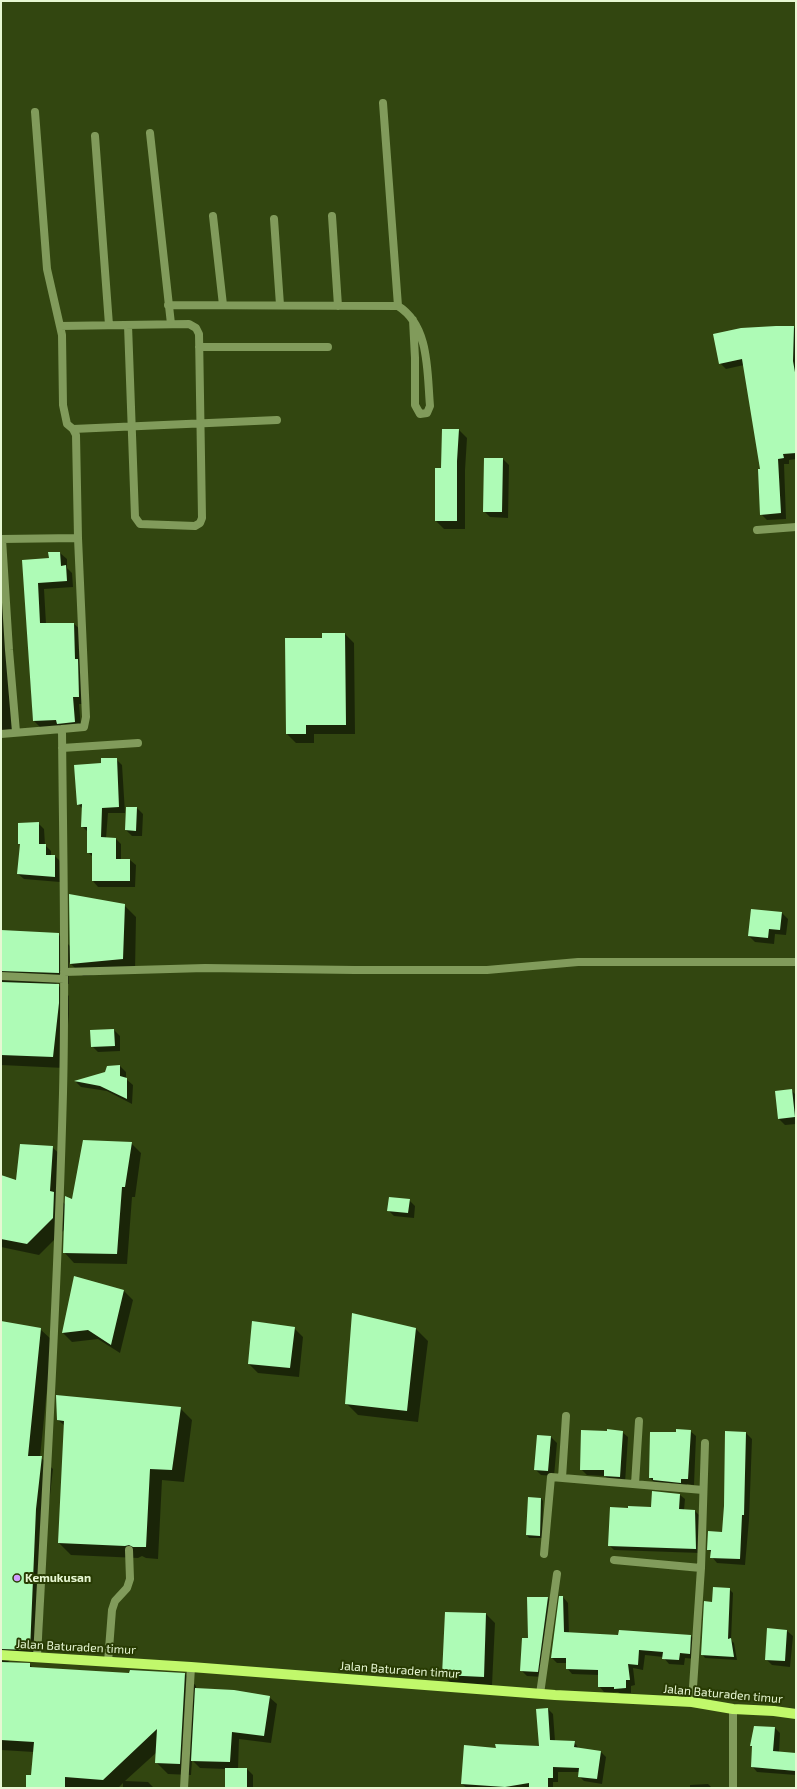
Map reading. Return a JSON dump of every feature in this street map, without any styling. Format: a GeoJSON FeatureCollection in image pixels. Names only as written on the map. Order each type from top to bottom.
{"type":"FeatureCollection","features":[{"type":"Feature","properties":{"kind":"main road","name":"Jalan Baturaden timur"},"geometry":{"type":"LineString","coordinates":[[1,1655],[192,1667],[540,1694],[692,1702],[733,1709],[774,1711],[796,1714]]}},
{"type":"Feature","properties":{"kind":"street"},"geometry":{"type":"LineString","coordinates":[[383,103],[398,306]]}},
{"type":"Feature","properties":{"kind":"street"},"geometry":{"type":"LineString","coordinates":[[1,734],[84,727],[86,717],[78,538],[76,435],[73,429],[67,424],[63,405],[62,335],[47,269],[35,112]]}},
{"type":"Feature","properties":{"kind":"street"},"geometry":{"type":"LineString","coordinates":[[150,133],[171,324]]}},
{"type":"Feature","properties":{"kind":"street"},"geometry":{"type":"LineString","coordinates":[[95,136],[109,325]]}},
{"type":"Feature","properties":{"kind":"street"},"geometry":{"type":"LineString","coordinates":[[213,216],[223,305]]}},
{"type":"Feature","properties":{"kind":"street"},"geometry":{"type":"LineString","coordinates":[[332,216],[338,306]]}},
{"type":"Feature","properties":{"kind":"street"},"geometry":{"type":"LineString","coordinates":[[274,219],[280,305]]}},
{"type":"Feature","properties":{"kind":"street"},"geometry":{"type":"LineString","coordinates":[[168,305],[398,306],[404,309],[413,320],[419,330],[424,344],[430,406],[427,413],[420,414],[414,405],[415,358],[413,320]]}},
{"type":"Feature","properties":{"kind":"street"},"geometry":{"type":"LineString","coordinates":[[60,326],[189,324],[196,328],[199,334],[202,518],[200,523],[195,526],[140,524],[136,521],[128,325]]}},
{"type":"Feature","properties":{"kind":"street"},"geometry":{"type":"LineString","coordinates":[[199,347],[328,347]]}},
{"type":"Feature","properties":{"kind":"street"},"geometry":{"type":"LineString","coordinates":[[73,429],[277,420]]}},
{"type":"Feature","properties":{"kind":"street"},"geometry":{"type":"LineString","coordinates":[[758,530],[796,527]]}},
{"type":"Feature","properties":{"kind":"street"},"geometry":{"type":"LineString","coordinates":[[16,732],[8,650],[1,539],[78,538]]}},
{"type":"Feature","properties":{"kind":"street"},"geometry":{"type":"LineString","coordinates":[[36,1657],[56,1286],[63,1092],[64,976],[62,729]]}},
{"type":"Feature","properties":{"kind":"street"},"geometry":{"type":"LineString","coordinates":[[62,748],[138,743]]}},
{"type":"Feature","properties":{"kind":"street"},"geometry":{"type":"LineString","coordinates":[[1,976],[64,976],[205,968],[487,970],[578,962],[796,962]]}},
{"type":"Feature","properties":{"kind":"street"},"geometry":{"type":"LineString","coordinates":[[562,1478],[566,1416]]}},
{"type":"Feature","properties":{"kind":"street"},"geometry":{"type":"LineString","coordinates":[[635,1484],[639,1421]]}},
{"type":"Feature","properties":{"kind":"street"},"geometry":{"type":"LineString","coordinates":[[692,1702],[700,1568],[705,1443]]}},
{"type":"Feature","properties":{"kind":"street"},"geometry":{"type":"LineString","coordinates":[[544,1554],[551,1478],[703,1490]]}},
{"type":"Feature","properties":{"kind":"street"},"geometry":{"type":"LineString","coordinates":[[108,1662],[112,1610],[115,1601],[127,1588],[130,1579],[129,1550]]}},
{"type":"Feature","properties":{"kind":"street"},"geometry":{"type":"LineString","coordinates":[[614,1560],[700,1568]]}},
{"type":"Feature","properties":{"kind":"street"},"geometry":{"type":"LineString","coordinates":[[540,1694],[557,1574]]}},
{"type":"Feature","properties":{"kind":"street"},"geometry":{"type":"LineString","coordinates":[[184,1788],[192,1667]]}},
{"type":"Feature","properties":{"kind":"street"},"geometry":{"type":"LineString","coordinates":[[733,1709],[733,1788]]}},
{"type":"Feature","properties":{"kind":"building"},"geometry":{"type":"Polygon","coordinates":[[[794,326],[793,361],[796,378],[796,453],[783,454],[784,458],[778,459],[781,513],[760,515],[758,469],[760,469],[742,359],[719,364],[713,334],[741,328],[794,326]]]}},
{"type":"Feature","properties":{"kind":"building"},"geometry":{"type":"Polygon","coordinates":[[[442,429],[459,429],[457,461],[457,521],[435,521],[435,468],[441,468],[442,429]]]}},
{"type":"Feature","properties":{"kind":"building"},"geometry":{"type":"Polygon","coordinates":[[[484,458],[503,458],[502,512],[483,512],[484,458]]]}},
{"type":"Feature","properties":{"kind":"building"},"geometry":{"type":"Polygon","coordinates":[[[48,552],[60,552],[61,566],[66,565],[67,581],[38,583],[40,623],[74,623],[75,659],[78,659],[79,697],[73,697],[75,722],[57,724],[56,720],[33,721],[22,560],[49,558],[48,552]]]}},
{"type":"Feature","properties":{"kind":"building"},"geometry":{"type":"Polygon","coordinates":[[[322,633],[345,633],[346,725],[306,725],[306,734],[286,734],[285,638],[322,638],[322,633]]]}},
{"type":"Feature","properties":{"kind":"building"},"geometry":{"type":"Polygon","coordinates":[[[101,758],[117,758],[119,807],[102,808],[101,837],[116,838],[116,859],[130,859],[130,881],[92,881],[92,853],[87,853],[87,827],[81,827],[82,804],[77,805],[74,765],[101,763],[101,758]]]}},
{"type":"Feature","properties":{"kind":"building"},"geometry":{"type":"Polygon","coordinates":[[[126,807],[137,807],[136,831],[125,830],[126,807]]]}},
{"type":"Feature","properties":{"kind":"building"},"geometry":{"type":"Polygon","coordinates":[[[39,822],[39,844],[46,844],[46,855],[55,855],[55,877],[17,874],[20,844],[18,844],[18,823],[39,822]]]}},
{"type":"Feature","properties":{"kind":"building"},"geometry":{"type":"Polygon","coordinates":[[[69,894],[125,904],[123,959],[70,964],[69,894]]]}},
{"type":"Feature","properties":{"kind":"building"},"geometry":{"type":"Polygon","coordinates":[[[751,909],[782,912],[780,930],[769,929],[768,938],[748,936],[751,909]]]}},
{"type":"Feature","properties":{"kind":"building"},"geometry":{"type":"Polygon","coordinates":[[[1,930],[59,933],[59,973],[1,971],[1,930]]]}},
{"type":"Feature","properties":{"kind":"building"},"geometry":{"type":"Polygon","coordinates":[[[1,982],[59,984],[59,1003],[53,1057],[1,1055],[1,982]]]}},
{"type":"Feature","properties":{"kind":"building"},"geometry":{"type":"Polygon","coordinates":[[[114,1029],[115,1046],[91,1047],[90,1030],[114,1029]]]}},
{"type":"Feature","properties":{"kind":"building"},"geometry":{"type":"Polygon","coordinates":[[[120,1065],[120,1076],[127,1078],[127,1099],[100,1086],[74,1081],[105,1072],[107,1066],[120,1065]]]}},
{"type":"Feature","properties":{"kind":"building"},"geometry":{"type":"Polygon","coordinates":[[[792,1089],[795,1117],[778,1119],[775,1091],[792,1089]]]}},
{"type":"Feature","properties":{"kind":"building"},"geometry":{"type":"Polygon","coordinates":[[[83,1140],[132,1142],[125,1187],[122,1187],[117,1254],[63,1253],[65,1196],[72,1199],[83,1140]]]}},
{"type":"Feature","properties":{"kind":"building"},"geometry":{"type":"Polygon","coordinates":[[[20,1144],[53,1146],[50,1191],[54,1192],[53,1218],[27,1244],[1,1239],[1,1175],[16,1180],[20,1144]]]}},
{"type":"Feature","properties":{"kind":"building"},"geometry":{"type":"Polygon","coordinates":[[[389,1197],[410,1199],[408,1213],[387,1211],[389,1197]]]}},
{"type":"Feature","properties":{"kind":"building"},"geometry":{"type":"Polygon","coordinates":[[[74,1276],[124,1290],[111,1345],[88,1330],[62,1333],[74,1276]]]}},
{"type":"Feature","properties":{"kind":"building"},"geometry":{"type":"Polygon","coordinates":[[[352,1313],[416,1328],[407,1411],[345,1404],[352,1313]]]}},
{"type":"Feature","properties":{"kind":"building"},"geometry":{"type":"Polygon","coordinates":[[[1,1321],[41,1328],[28,1456],[42,1456],[36,1509],[30,1650],[1,1649],[1,1321]]]}},
{"type":"Feature","properties":{"kind":"building"},"geometry":{"type":"Polygon","coordinates":[[[252,1321],[295,1327],[290,1368],[248,1364],[252,1321]]]}},
{"type":"Feature","properties":{"kind":"building"},"geometry":{"type":"Polygon","coordinates":[[[56,1395],[181,1407],[172,1470],[150,1469],[146,1547],[133,1547],[129,1545],[58,1543],[64,1421],[57,1420],[56,1395]]]}},
{"type":"Feature","properties":{"kind":"building"},"geometry":{"type":"Polygon","coordinates":[[[607,1429],[623,1431],[620,1477],[604,1476],[604,1470],[580,1470],[581,1430],[607,1431],[607,1429]]]}},
{"type":"Feature","properties":{"kind":"building"},"geometry":{"type":"Polygon","coordinates":[[[676,1429],[691,1430],[688,1479],[681,1479],[681,1483],[653,1480],[653,1478],[649,1478],[650,1432],[676,1432],[676,1429]]]}},
{"type":"Feature","properties":{"kind":"building"},"geometry":{"type":"Polygon","coordinates":[[[725,1431],[746,1432],[744,1515],[742,1515],[740,1559],[710,1558],[711,1550],[707,1550],[708,1531],[722,1532],[724,1506],[725,1431]]]}},
{"type":"Feature","properties":{"kind":"building"},"geometry":{"type":"Polygon","coordinates":[[[537,1435],[551,1436],[548,1471],[534,1470],[537,1435]]]}},
{"type":"Feature","properties":{"kind":"building"},"geometry":{"type":"Polygon","coordinates":[[[652,1491],[680,1494],[679,1509],[695,1510],[696,1549],[608,1546],[610,1507],[651,1507],[652,1491]]]}},
{"type":"Feature","properties":{"kind":"building"},"geometry":{"type":"Polygon","coordinates":[[[528,1497],[541,1498],[540,1536],[526,1535],[528,1497]]]}},
{"type":"Feature","properties":{"kind":"building"},"geometry":{"type":"Polygon","coordinates":[[[713,1587],[730,1588],[728,1639],[731,1638],[734,1657],[701,1655],[704,1601],[712,1602],[713,1587]]]}},
{"type":"Feature","properties":{"kind":"building"},"geometry":{"type":"Polygon","coordinates":[[[559,1596],[563,1596],[564,1632],[618,1635],[619,1630],[691,1635],[690,1654],[680,1653],[679,1660],[662,1659],[663,1652],[639,1650],[638,1665],[628,1664],[630,1680],[626,1680],[626,1688],[614,1689],[614,1687],[598,1687],[598,1670],[566,1669],[566,1658],[551,1658],[559,1596]]]}},
{"type":"Feature","properties":{"kind":"building"},"geometry":{"type":"Polygon","coordinates":[[[527,1597],[548,1597],[538,1672],[520,1671],[522,1638],[528,1638],[527,1597]]]}},
{"type":"Feature","properties":{"kind":"building"},"geometry":{"type":"Polygon","coordinates":[[[445,1612],[486,1613],[484,1677],[442,1675],[445,1612]]]}},
{"type":"Feature","properties":{"kind":"building"},"geometry":{"type":"Polygon","coordinates":[[[767,1628],[787,1630],[785,1661],[765,1660],[767,1628]]]}},
{"type":"Feature","properties":{"kind":"building"},"geometry":{"type":"Polygon","coordinates":[[[1,1662],[30,1663],[30,1667],[129,1673],[130,1670],[185,1673],[180,1764],[155,1763],[157,1729],[103,1780],[65,1777],[65,1788],[26,1788],[26,1775],[31,1775],[34,1742],[1,1740],[1,1662]]]}},
{"type":"Feature","properties":{"kind":"building"},"geometry":{"type":"Polygon","coordinates":[[[195,1688],[234,1690],[270,1696],[264,1736],[232,1732],[230,1762],[191,1761],[195,1688]]]}},
{"type":"Feature","properties":{"kind":"building"},"geometry":{"type":"Polygon","coordinates":[[[548,1708],[550,1740],[575,1741],[574,1747],[601,1751],[597,1779],[578,1777],[579,1768],[553,1767],[553,1778],[548,1778],[548,1787],[529,1787],[529,1783],[505,1787],[461,1784],[464,1745],[496,1748],[495,1744],[539,1746],[536,1709],[548,1708]]]}},
{"type":"Feature","properties":{"kind":"building"},"geometry":{"type":"Polygon","coordinates":[[[754,1726],[775,1727],[773,1751],[796,1753],[796,1771],[751,1767],[752,1746],[750,1746],[754,1726]]]}},
{"type":"Feature","properties":{"kind":"building"},"geometry":{"type":"Polygon","coordinates":[[[225,1768],[247,1768],[247,1788],[225,1788],[225,1768]]]}},
{"type":"Feature","properties":{"kind":"place","name":"Kemukusan"},"geometry":{"type":"Point","coordinates":[17,1578]}}]}
